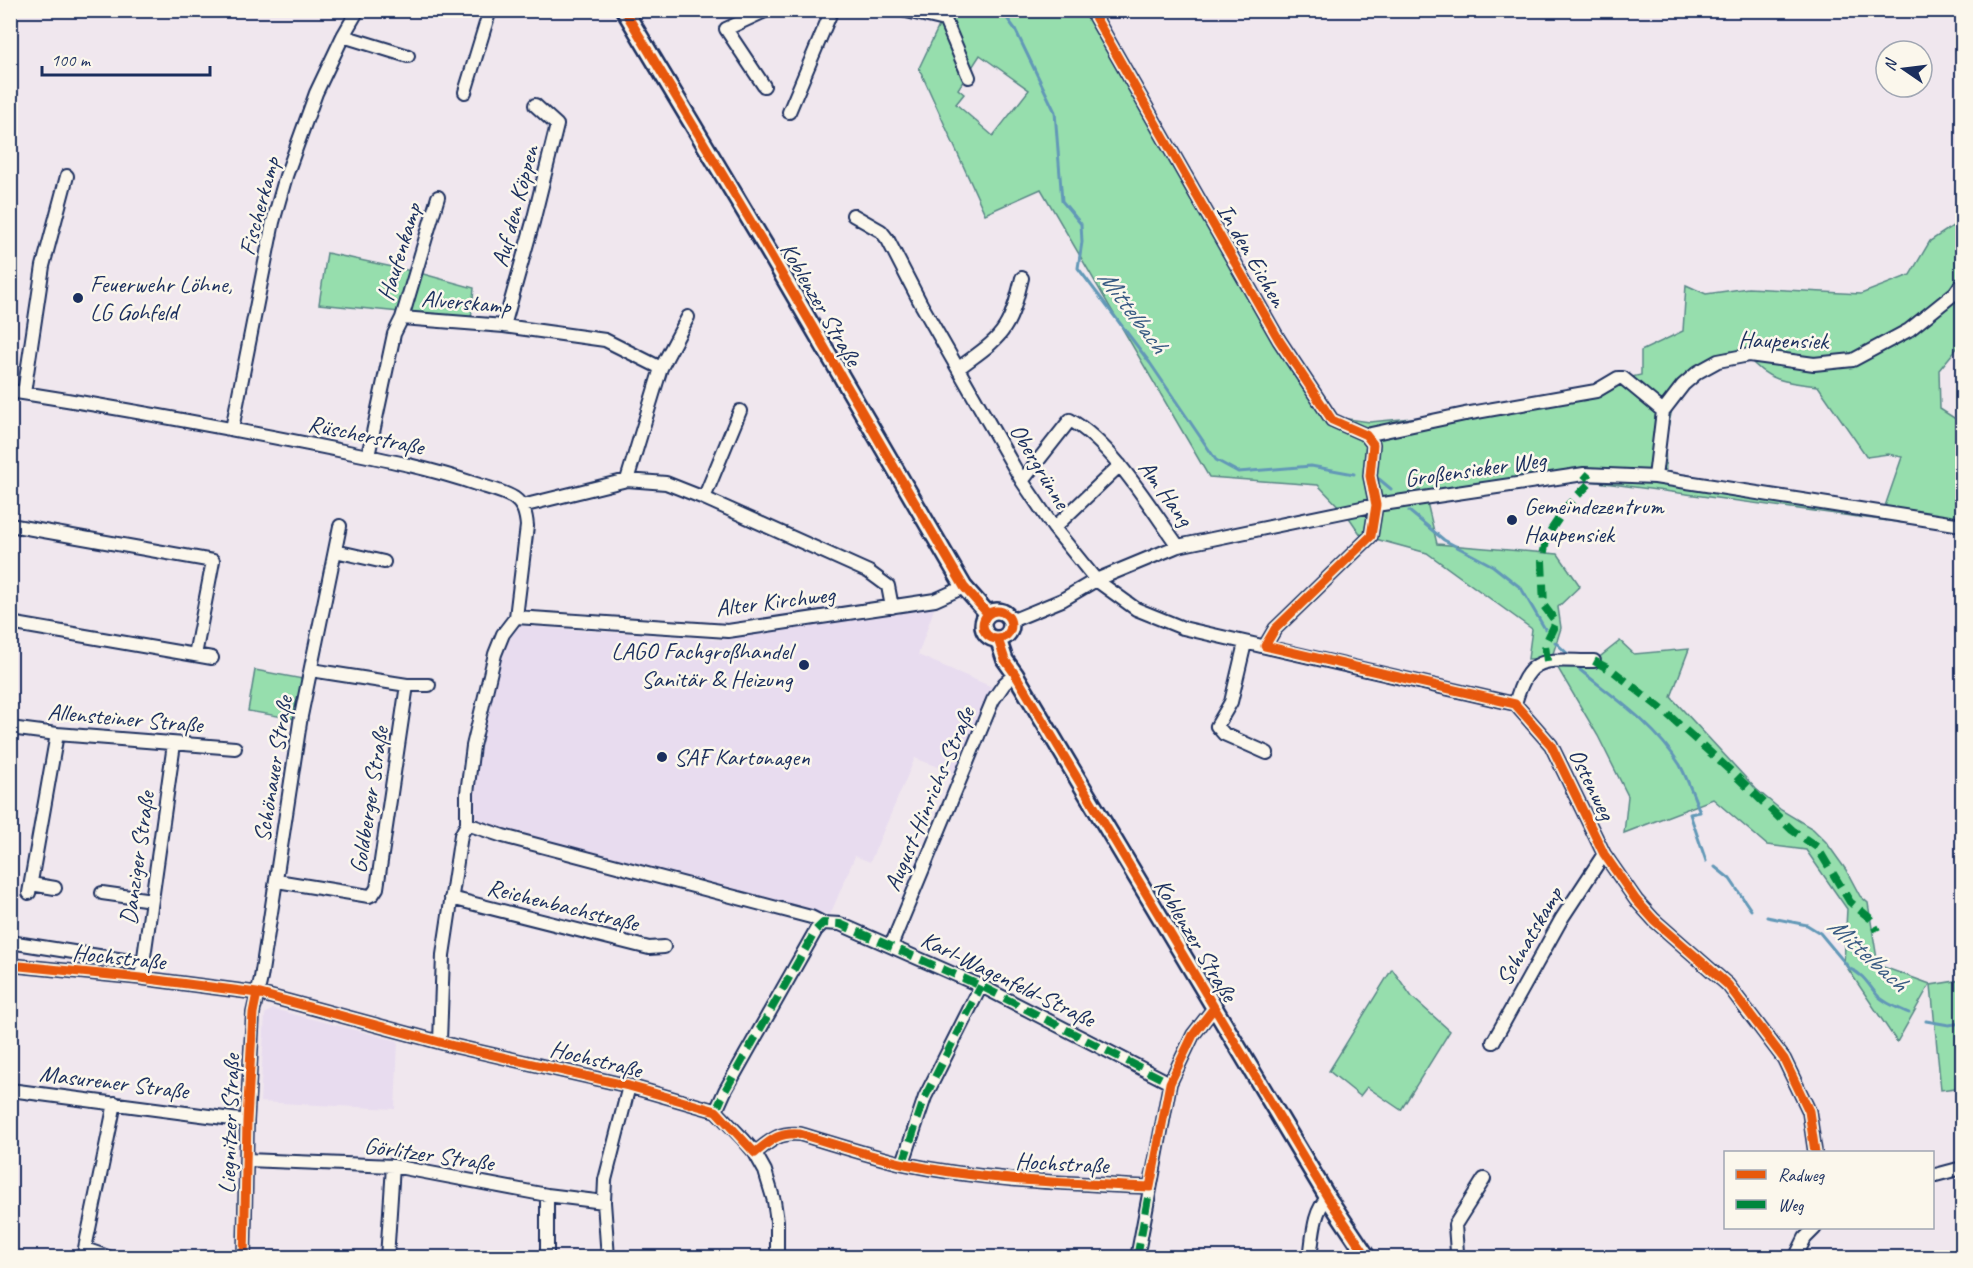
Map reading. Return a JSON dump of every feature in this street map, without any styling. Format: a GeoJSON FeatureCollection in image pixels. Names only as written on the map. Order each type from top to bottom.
{"type":"FeatureCollection","features":[{"type":"Feature","properties":{"kind":"street","name":"Fischerkamp"},"geometry":{"type":"LineString","coordinates":[[232,429],[273,222],[286,176],[316,93],[358,10]]}},
{"type":"Feature","properties":{"kind":"street"},"geometry":{"type":"LineString","coordinates":[[465,92],[490,10]]}},
{"type":"Feature","properties":{"kind":"street","name":"Koblenzer Straße"},"geometry":{"type":"LineString","coordinates":[[624,10],[759,235],[964,587],[988,614]]}},
{"type":"Feature","properties":{"kind":"street"},"geometry":{"type":"LineString","coordinates":[[764,86],[726,30],[766,10]]}},
{"type":"Feature","properties":{"kind":"street"},"geometry":{"type":"LineString","coordinates":[[789,112],[832,10]]}},
{"type":"Feature","properties":{"kind":"street"},"geometry":{"type":"LineString","coordinates":[[902,10],[945,20],[969,77]]}},
{"type":"Feature","properties":{"kind":"street","name":"In den Eichen"},"geometry":{"type":"LineString","coordinates":[[1091,10],[1279,340],[1332,420],[1366,435]]}},
{"type":"Feature","properties":{"kind":"street"},"geometry":{"type":"LineString","coordinates":[[343,36],[408,56]]}},
{"type":"Feature","properties":{"kind":"street","name":"Auf den Köppen"},"geometry":{"type":"LineString","coordinates":[[504,326],[557,125],[535,105]]}},
{"type":"Feature","properties":{"kind":"street"},"geometry":{"type":"LineString","coordinates":[[24,393],[42,266],[67,176]]}},
{"type":"Feature","properties":{"kind":"street","name":"Haufenkamp"},"geometry":{"type":"LineString","coordinates":[[402,318],[438,198]]}},
{"type":"Feature","properties":{"kind":"street","name":"Obergrünne"},"geometry":{"type":"LineString","coordinates":[[853,215],[881,231],[888,240],[921,304],[1022,481],[1054,528],[1096,580]]}},
{"type":"Feature","properties":{"kind":"street"},"geometry":{"type":"LineString","coordinates":[[959,368],[993,341],[1005,327],[1018,297],[1023,278]]}},
{"type":"Feature","properties":{"kind":"street","name":"Haupensiek"},"geometry":{"type":"LineString","coordinates":[[1663,411],[1683,385],[1698,372],[1718,361],[1749,356],[1814,363],[1853,360],[1909,330],[1955,293],[1962,283]]}},
{"type":"Feature","properties":{"kind":"street"},"geometry":{"type":"LineString","coordinates":[[627,480],[661,368],[688,317]]}},
{"type":"Feature","properties":{"kind":"street","name":"Alverskamp"},"geometry":{"type":"LineString","coordinates":[[368,456],[394,334],[402,318],[504,326],[605,340],[661,368]]}},
{"type":"Feature","properties":{"kind":"street"},"geometry":{"type":"LineString","coordinates":[[1264,646],[1275,629],[1371,536],[1376,505],[1370,476],[1373,444],[1366,435],[1465,414],[1596,391],[1617,378],[1623,378],[1663,411],[1655,477]]}},
{"type":"Feature","properties":{"kind":"street","name":"Rüscherstraße"},"geometry":{"type":"LineString","coordinates":[[10,391],[232,429],[440,472],[506,494],[522,506]]}},
{"type":"Feature","properties":{"kind":"street"},"geometry":{"type":"LineString","coordinates":[[704,498],[740,411]]}},
{"type":"Feature","properties":{"kind":"street","name":"Am Hang"},"geometry":{"type":"LineString","coordinates":[[1022,481],[1070,420],[1080,426],[1120,465],[1178,546]]}},
{"type":"Feature","properties":{"kind":"street","name":"Am Hang"},"geometry":{"type":"LineString","coordinates":[[1054,528],[1120,465]]}},
{"type":"Feature","properties":{"kind":"street","name":"Großensieker Weg"},"geometry":{"type":"LineString","coordinates":[[1005,632],[1096,580],[1178,546],[1376,505],[1584,474],[1655,477],[1962,525]]}},
{"type":"Feature","properties":{"kind":"street"},"geometry":{"type":"LineString","coordinates":[[440,1042],[443,955],[461,835],[467,818],[473,746],[488,679],[502,634],[516,617],[527,526],[522,506],[627,480],[666,483],[869,572],[888,586],[892,607]]}},
{"type":"Feature","properties":{"kind":"street"},"geometry":{"type":"LineString","coordinates":[[10,525],[213,561],[195,655]]}},
{"type":"Feature","properties":{"kind":"street","name":"Schönauer Straße"},"geometry":{"type":"LineString","coordinates":[[257,993],[277,881],[301,716],[340,526]]}},
{"type":"Feature","properties":{"kind":"street"},"geometry":{"type":"LineString","coordinates":[[335,551],[384,562]]}},
{"type":"Feature","properties":{"kind":"street"},"geometry":{"type":"LineString","coordinates":[[1096,580],[1136,609],[1183,628],[1515,704],[1520,686],[1531,667],[1547,661],[1594,662]]}},
{"type":"Feature","properties":{"kind":"street","name":"Alter Kirchweg"},"geometry":{"type":"LineString","coordinates":[[516,617],[728,631],[935,600],[964,587]]}},
{"type":"Feature","properties":{"kind":"street"},"geometry":{"type":"LineString","coordinates":[[996,610],[1009,617],[1005,632],[990,637],[984,630],[983,622],[988,614],[996,610]]}},
{"type":"Feature","properties":{"kind":"street"},"geometry":{"type":"LineString","coordinates":[[10,622],[212,658]]}},
{"type":"Feature","properties":{"kind":"street","name":"Koblenzer Straße"},"geometry":{"type":"LineString","coordinates":[[1005,632],[1005,660],[1328,1198],[1368,1257]]}},
{"type":"Feature","properties":{"kind":"street"},"geometry":{"type":"LineString","coordinates":[[1245,643],[1231,702],[1217,726],[1224,734],[1268,753]]}},
{"type":"Feature","properties":{"kind":"street"},"geometry":{"type":"LineString","coordinates":[[311,670],[407,685],[429,686]]}},
{"type":"Feature","properties":{"kind":"street","name":"August-Hinrichs-Straße"},"geometry":{"type":"LineString","coordinates":[[891,946],[993,700],[1004,684],[1015,674]]}},
{"type":"Feature","properties":{"kind":"street","name":"Goldberger Straße"},"geometry":{"type":"LineString","coordinates":[[277,881],[369,896],[377,888],[407,685]]}},
{"type":"Feature","properties":{"kind":"street","name":"Ostenweg"},"geometry":{"type":"LineString","coordinates":[[1515,704],[1551,745],[1604,854],[1636,900],[1654,920],[1728,985],[1784,1059],[1809,1111],[1815,1151]]}},
{"type":"Feature","properties":{"kind":"street","name":"Allensteiner Straße"},"geometry":{"type":"LineString","coordinates":[[10,728],[57,734],[235,748]]}},
{"type":"Feature","properties":{"kind":"street"},"geometry":{"type":"LineString","coordinates":[[55,888],[30,889],[57,734]]}},
{"type":"Feature","properties":{"kind":"street","name":"Danziger Straße"},"geometry":{"type":"LineString","coordinates":[[141,978],[174,744]]}},
{"type":"Feature","properties":{"kind":"street","name":"Karl-Wagenfeld-Straße"},"geometry":{"type":"LineString","coordinates":[[467,818],[503,836],[811,917],[823,923],[840,924],[981,986],[1170,1083]]}},
{"type":"Feature","properties":{"kind":"street","name":"Schnatskamp"},"geometry":{"type":"LineString","coordinates":[[1494,1042],[1562,918],[1604,854]]}},
{"type":"Feature","properties":{"kind":"street"},"geometry":{"type":"LineString","coordinates":[[102,893],[152,900]]}},
{"type":"Feature","properties":{"kind":"street","name":"Reichenbachstraße"},"geometry":{"type":"LineString","coordinates":[[451,898],[649,948],[664,946]]}},
{"type":"Feature","properties":{"kind":"street"},"geometry":{"type":"LineString","coordinates":[[777,1257],[777,1221],[765,1171],[755,1153],[716,1111],[816,930],[823,923]]}},
{"type":"Feature","properties":{"kind":"street"},"geometry":{"type":"LineString","coordinates":[[10,942],[143,963]]}},
{"type":"Feature","properties":{"kind":"street","name":"Hochstraße"},"geometry":{"type":"LineString","coordinates":[[10,965],[141,978],[257,993],[440,1042],[629,1086],[716,1111]]}},
{"type":"Feature","properties":{"kind":"street"},"geometry":{"type":"LineString","coordinates":[[903,1163],[925,1097],[981,986]]}},
{"type":"Feature","properties":{"kind":"street","name":"Liegnitzer Straße"},"geometry":{"type":"LineString","coordinates":[[244,1257],[247,1121],[253,1013],[257,993]]}},
{"type":"Feature","properties":{"kind":"street"},"geometry":{"type":"LineString","coordinates":[[1137,1257],[1170,1083],[1193,1035],[1214,1008]]}},
{"type":"Feature","properties":{"kind":"street"},"geometry":{"type":"LineString","coordinates":[[609,1257],[604,1202],[605,1180],[629,1086]]}},
{"type":"Feature","properties":{"kind":"street","name":"Masurener Straße"},"geometry":{"type":"LineString","coordinates":[[10,1090],[247,1121]]}},
{"type":"Feature","properties":{"kind":"street"},"geometry":{"type":"LineString","coordinates":[[111,1257],[84,1253],[114,1103]]}},
{"type":"Feature","properties":{"kind":"street","name":"Hochstraße"},"geometry":{"type":"LineString","coordinates":[[755,1153],[786,1132],[903,1163],[965,1174],[1027,1182],[1150,1187]]}},
{"type":"Feature","properties":{"kind":"street","name":"Görlitzer Straße"},"geometry":{"type":"LineString","coordinates":[[247,1160],[393,1166],[547,1195],[604,1202]]}},
{"type":"Feature","properties":{"kind":"street"},"geometry":{"type":"LineString","coordinates":[[387,1257],[393,1166]]}},
{"type":"Feature","properties":{"kind":"street"},"geometry":{"type":"LineString","coordinates":[[1934,1175],[1962,1168]]}},
{"type":"Feature","properties":{"kind":"street"},"geometry":{"type":"LineString","coordinates":[[1453,1257],[1457,1252],[1455,1225],[1484,1179]]}},
{"type":"Feature","properties":{"kind":"street"},"geometry":{"type":"LineString","coordinates":[[547,1195],[547,1257]]}},
{"type":"Feature","properties":{"kind":"street"},"geometry":{"type":"LineString","coordinates":[[1310,1257],[1318,1212],[1328,1198]]}},
{"type":"Feature","properties":{"kind":"street"},"geometry":{"type":"LineString","coordinates":[[1796,1257],[1804,1238],[1813,1229]]}},
{"type":"Feature","properties":{"kind":"shaded area"},"geometry":{"type":"Polygon","coordinates":[[[935,606],[918,655],[992,687],[956,774],[915,758],[870,862],[855,856],[830,915],[486,827],[479,823],[475,815],[470,799],[480,738],[504,643],[510,633],[520,626],[719,640],[935,606]]]}},
{"type":"Feature","properties":{"kind":"shaded area"},"geometry":{"type":"Polygon","coordinates":[[[273,1009],[398,1041],[395,1109],[260,1102],[265,1014],[273,1009]]]}},
{"type":"Feature","properties":{"kind":"green space"},"geometry":{"type":"Polygon","coordinates":[[[946,11],[1096,11],[1284,343],[1333,417],[1370,422],[1464,413],[1641,375],[1641,351],[1683,331],[1686,285],[1706,294],[1748,288],[1861,294],[1910,275],[1930,241],[1962,220],[1962,342],[1939,370],[1940,409],[1962,423],[1962,531],[1590,481],[1584,474],[1883,512],[1902,457],[1888,454],[1867,457],[1818,386],[1780,380],[1763,372],[1748,357],[1706,370],[1673,405],[1665,441],[1666,476],[1583,470],[1425,494],[1437,544],[1558,554],[1580,586],[1558,607],[1561,628],[1552,657],[1597,659],[1620,641],[1634,654],[1689,649],[1671,697],[1756,789],[1781,810],[1813,829],[1826,842],[1846,870],[1860,896],[1868,903],[1878,965],[1930,984],[1897,1042],[1844,963],[1847,909],[1806,850],[1767,845],[1713,799],[1624,833],[1628,796],[1598,736],[1552,658],[1528,659],[1532,629],[1427,553],[1361,535],[1348,516],[1318,485],[1209,477],[1041,189],[985,214],[919,68],[946,11]],[[980,55],[958,89],[964,94],[956,104],[993,136],[1029,90],[980,55]]]}},
{"type":"Feature","properties":{"kind":"green space"},"geometry":{"type":"Polygon","coordinates":[[[327,253],[416,272],[474,288],[471,319],[319,304],[327,253]]]}},
{"type":"Feature","properties":{"kind":"green space"},"geometry":{"type":"Polygon","coordinates":[[[255,670],[303,679],[295,719],[248,711],[255,670]]]}},
{"type":"Feature","properties":{"kind":"green space"},"geometry":{"type":"Polygon","coordinates":[[[1392,969],[1412,997],[1450,1031],[1401,1110],[1367,1087],[1360,1096],[1329,1071],[1392,969]]]}},
{"type":"Feature","properties":{"kind":"green space"},"geometry":{"type":"Polygon","coordinates":[[[1962,980],[1962,1087],[1941,1090],[1931,985],[1962,980]]]}},
{"type":"Feature","properties":{"kind":"waterway","name":"Mittelbach"},"geometry":{"type":"LineString","coordinates":[[1001,10],[1015,29],[1055,112],[1062,201],[1081,224],[1082,242],[1078,268],[1150,363],[1216,460],[1238,472],[1311,466],[1354,474]]}},
{"type":"Feature","properties":{"kind":"waterway","name":"Mittelbach"},"geometry":{"type":"LineString","coordinates":[[1379,479],[1391,489]]}},
{"type":"Feature","properties":{"kind":"waterway","name":"Mittelbach"},"geometry":{"type":"LineString","coordinates":[[1409,511],[1444,540],[1493,566],[1521,588],[1545,629]]}},
{"type":"Feature","properties":{"kind":"waterway","name":"Mittelbach"},"geometry":{"type":"LineString","coordinates":[[1555,642],[1569,655]]}},
{"type":"Feature","properties":{"kind":"waterway","name":"Mittelbach"},"geometry":{"type":"LineString","coordinates":[[1580,670],[1647,725],[1680,765],[1700,812],[1690,814],[1706,861]]}},
{"type":"Feature","properties":{"kind":"waterway","name":"Mittelbach"},"geometry":{"type":"LineString","coordinates":[[1715,867],[1730,879],[1751,910]]}},
{"type":"Feature","properties":{"kind":"waterway","name":"Mittelbach"},"geometry":{"type":"LineString","coordinates":[[1767,917],[1807,925],[1820,933],[1850,969],[1863,977],[1878,996],[1888,1004],[1909,1013]]}},
{"type":"Feature","properties":{"kind":"waterway","name":"Mittelbach"},"geometry":{"type":"LineString","coordinates":[[1926,1021],[1949,1025],[1962,1023]]}},
{"type":"Feature","properties":{"kind":"marked path"},"geometry":{"type":"LineString","coordinates":[[1547,661],[1545,645],[1556,622],[1544,606],[1542,561],[1547,536],[1567,506],[1592,481],[1584,474]]}},
{"type":"Feature","properties":{"kind":"marked path"},"geometry":{"type":"LineString","coordinates":[[1594,661],[1613,671],[1664,711],[1792,830],[1817,847],[1850,902],[1871,919],[1877,931]]}},
{"type":"Feature","properties":{"kind":"marked path"},"geometry":{"type":"LineString","coordinates":[[716,1111],[816,930],[823,923],[840,924],[981,986],[1170,1083]]}},
{"type":"Feature","properties":{"kind":"marked path"},"geometry":{"type":"LineString","coordinates":[[903,1163],[925,1097],[981,986]]}},
{"type":"Feature","properties":{"kind":"marked path"},"geometry":{"type":"LineString","coordinates":[[1137,1258],[1150,1187]]}},
{"type":"Feature","properties":{"kind":"cycle path"},"geometry":{"type":"LineString","coordinates":[[624,10],[769,252],[964,587],[988,614]]}},
{"type":"Feature","properties":{"kind":"cycle path"},"geometry":{"type":"LineString","coordinates":[[1091,10],[1279,340],[1332,420],[1366,435],[1373,444],[1370,476],[1376,505],[1371,536],[1275,629],[1265,646],[1515,704],[1551,745],[1604,854],[1636,900],[1654,920],[1728,985],[1784,1059],[1809,1111],[1815,1151]]}},
{"type":"Feature","properties":{"kind":"cycle path"},"geometry":{"type":"LineString","coordinates":[[997,611],[1007,615],[1011,625],[1007,635],[997,639],[987,635],[983,625],[987,615],[997,611]]}},
{"type":"Feature","properties":{"kind":"cycle path"},"geometry":{"type":"LineString","coordinates":[[998,639],[1005,660],[1328,1198],[1368,1258]]}},
{"type":"Feature","properties":{"kind":"cycle path"},"geometry":{"type":"LineString","coordinates":[[10,965],[141,978],[257,993],[454,1046],[629,1086],[716,1111],[755,1153],[781,1136],[800,1134],[905,1164],[935,1170],[1027,1180],[1150,1187],[1170,1083],[1193,1035],[1214,1008]]}},
{"type":"Feature","properties":{"kind":"cycle path"},"geometry":{"type":"LineString","coordinates":[[244,1258],[247,1121],[253,1013],[257,993]]}},
{"type":"Feature","properties":{"kind":"place","name":"Feuerwehr Löhne, LG Gohfeld"},"geometry":{"type":"Point","coordinates":[78,298]}},
{"type":"Feature","properties":{"kind":"place","name":"Gemeindezentrum Haupensiek"},"geometry":{"type":"Point","coordinates":[1512,520]}},
{"type":"Feature","properties":{"kind":"place","name":"LAGO Fachgroßhandel Sanitär & Heizung"},"geometry":{"type":"Point","coordinates":[804,665]}},
{"type":"Feature","properties":{"kind":"place","name":"SAF Kartonagen"},"geometry":{"type":"Point","coordinates":[662,757]}}]}
